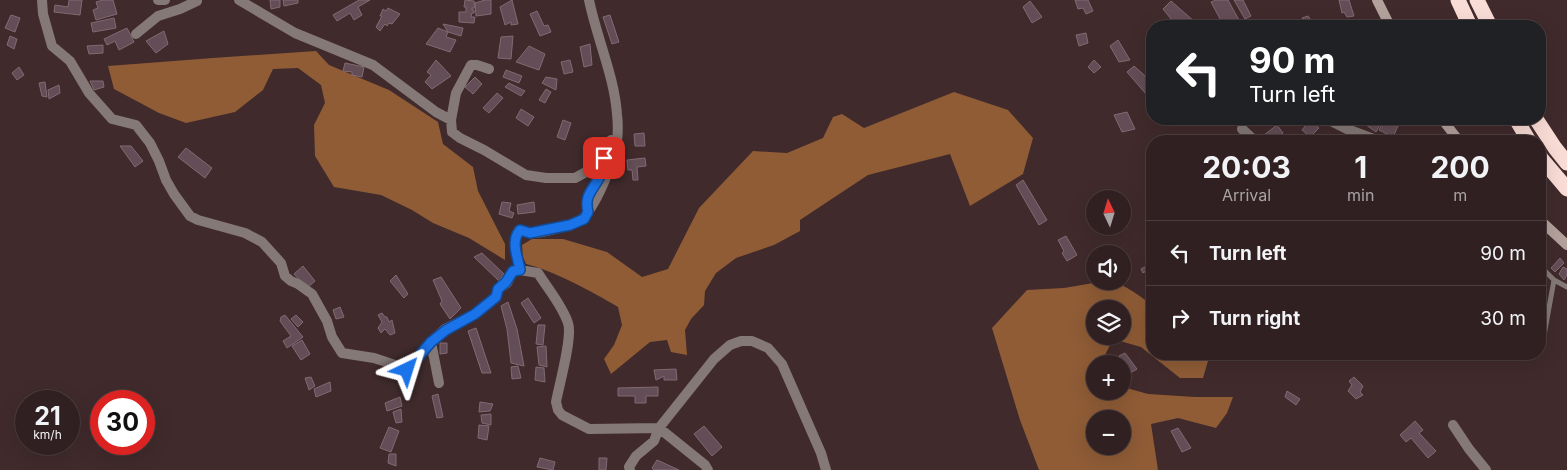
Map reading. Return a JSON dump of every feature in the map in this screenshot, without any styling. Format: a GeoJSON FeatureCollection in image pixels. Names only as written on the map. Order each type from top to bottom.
{"type":"FeatureCollection","features":[{"type":"Feature","properties":{"kind":"highway"},"geometry":{"type":"LineString","coordinates":[[1458,0],[1467,20]]}},
{"type":"Feature","properties":{"kind":"highway"},"geometry":{"type":"LineString","coordinates":[[1477,0],[1487,20]]}},
{"type":"Feature","properties":{"kind":"highway"},"geometry":{"type":"LineString","coordinates":[[1540,125],[1567,163]]}},
{"type":"Feature","properties":{"kind":"highway"},"geometry":{"type":"LineString","coordinates":[[1546,164],[1567,189]]}},
{"type":"Feature","properties":{"kind":"main road"},"geometry":{"type":"LineString","coordinates":[[1377,0],[1387,20]]}},
{"type":"Feature","properties":{"kind":"main road"},"geometry":{"type":"LineString","coordinates":[[1447,125],[1454,135]]}},
{"type":"Feature","properties":{"kind":"main road"},"geometry":{"type":"LineString","coordinates":[[1546,226],[1567,245]]}},
{"type":"Feature","properties":{"kind":"street"},"geometry":{"type":"LineString","coordinates":[[42,0],[43,14],[52,46],[70,61],[89,93],[112,119],[136,125],[150,143],[166,180],[190,216],[245,233],[262,242],[281,263],[285,276],[312,294],[327,320],[332,337],[342,353],[374,358],[407,370],[431,342],[446,330],[475,314],[496,297],[498,289],[506,282],[513,271],[520,270],[538,273],[569,324],[570,339],[556,402],[558,410],[589,429],[659,428],[705,465],[708,470]]}},
{"type":"Feature","properties":{"kind":"street"},"geometry":{"type":"LineString","coordinates":[[158,0],[165,0]]}},
{"type":"Feature","properties":{"kind":"street"},"geometry":{"type":"LineString","coordinates":[[136,34],[158,16],[180,9],[197,0],[194,0]]}},
{"type":"Feature","properties":{"kind":"street"},"geometry":{"type":"LineString","coordinates":[[240,0],[295,33],[373,65],[436,112],[451,120]]}},
{"type":"Feature","properties":{"kind":"street"},"geometry":{"type":"LineString","coordinates":[[520,270],[514,244],[516,234],[520,230],[530,233],[570,225],[584,219],[605,180],[617,142],[615,93],[589,0]]}},
{"type":"Feature","properties":{"kind":"street"},"geometry":{"type":"LineString","coordinates":[[489,69],[471,65],[456,93],[451,120],[452,132],[526,175],[546,178],[575,178],[604,158]]}},
{"type":"Feature","properties":{"kind":"street"},"geometry":{"type":"LineString","coordinates":[[588,212],[586,204],[589,192],[600,176],[604,158],[617,123]]}},
{"type":"Feature","properties":{"kind":"street"},"geometry":{"type":"LineString","coordinates":[[1338,125],[1356,135]]}},
{"type":"Feature","properties":{"kind":"street"},"geometry":{"type":"LineString","coordinates":[[1242,129],[1248,135]]}},
{"type":"Feature","properties":{"kind":"street"},"geometry":{"type":"LineString","coordinates":[[630,470],[629,467],[636,456],[654,441],[659,428],[714,359],[730,345],[741,341],[752,341],[768,348],[782,364],[821,453],[826,470]]}},
{"type":"Feature","properties":{"kind":"street"},"geometry":{"type":"LineString","coordinates":[[431,342],[440,383]]}},
{"type":"Feature","properties":{"kind":"street"},"geometry":{"type":"LineString","coordinates":[[1452,425],[1469,450],[1486,470]]}},
{"type":"Feature","properties":{"kind":"lane"},"geometry":{"type":"LineString","coordinates":[[1546,272],[1554,280],[1567,287]]}},
{"type":"Feature","properties":{"kind":"lane"},"geometry":{"type":"LineString","coordinates":[[1546,321],[1554,280]]}},
{"type":"Feature","properties":{"kind":"shaded area"},"geometry":{"type":"Polygon","coordinates":[[[316,51],[329,65],[389,90],[438,122],[443,144],[473,167],[478,191],[505,244],[505,260],[469,238],[433,223],[381,195],[334,187],[315,156],[314,125],[325,103],[321,85],[298,68],[273,69],[263,90],[235,112],[186,123],[159,113],[114,89],[108,66],[316,51]]]}},
{"type":"Feature","properties":{"kind":"shaded area"},"geometry":{"type":"Polygon","coordinates":[[[954,92],[1008,110],[1033,138],[1023,174],[970,206],[950,154],[868,175],[800,220],[800,231],[774,245],[736,258],[716,273],[705,291],[704,305],[691,319],[685,330],[687,355],[671,352],[667,340],[650,342],[611,374],[604,359],[614,345],[622,325],[618,307],[561,277],[526,264],[523,257],[522,245],[532,239],[563,239],[607,252],[642,277],[668,269],[699,208],[753,151],[787,153],[823,138],[833,117],[842,114],[864,128],[954,92]]]}},
{"type":"Feature","properties":{"kind":"shaded area"},"geometry":{"type":"Polygon","coordinates":[[[1086,284],[1086,290],[1131,290],[1146,300],[1146,351],[1141,347],[1131,344],[1131,300],[1086,300],[1086,345],[1110,345],[1105,355],[1086,355],[1086,400],[1131,400],[1131,389],[1148,394],[1233,397],[1227,413],[1216,428],[1178,418],[1151,424],[1158,470],[1039,470],[1020,420],[992,328],[1027,290],[1064,288],[1086,284]]]}},
{"type":"Feature","properties":{"kind":"shaded area"},"geometry":{"type":"Polygon","coordinates":[[[1157,360],[1207,360],[1203,378],[1180,378],[1157,360]]]}},
{"type":"Feature","properties":{"kind":"building"},"geometry":{"type":"Polygon","coordinates":[[[69,0],[82,0],[80,15],[54,12],[55,5],[68,7],[69,0]]]}},
{"type":"Feature","properties":{"kind":"building"},"geometry":{"type":"Polygon","coordinates":[[[113,0],[117,14],[96,20],[93,10],[98,8],[96,2],[113,0]]]}},
{"type":"Feature","properties":{"kind":"building"},"geometry":{"type":"Polygon","coordinates":[[[270,0],[280,0],[280,7],[271,9],[270,0]]]}},
{"type":"Feature","properties":{"kind":"building"},"geometry":{"type":"Polygon","coordinates":[[[283,0],[298,0],[298,3],[284,6],[283,0]]]}},
{"type":"Feature","properties":{"kind":"building"},"geometry":{"type":"Polygon","coordinates":[[[359,0],[370,0],[358,7],[362,15],[354,20],[350,13],[337,21],[333,15],[359,0]]]}},
{"type":"Feature","properties":{"kind":"building"},"geometry":{"type":"Polygon","coordinates":[[[465,0],[474,1],[475,8],[472,8],[474,13],[472,13],[471,17],[475,17],[474,23],[459,22],[459,12],[466,12],[466,7],[464,7],[465,0]]]}},
{"type":"Feature","properties":{"kind":"building"},"geometry":{"type":"Polygon","coordinates":[[[491,0],[491,14],[476,16],[475,3],[491,0]]]}},
{"type":"Feature","properties":{"kind":"building"},"geometry":{"type":"Polygon","coordinates":[[[512,0],[518,24],[511,25],[511,22],[505,25],[500,7],[512,0]]]}},
{"type":"Feature","properties":{"kind":"building"},"geometry":{"type":"Polygon","coordinates":[[[1075,0],[1088,0],[1093,11],[1086,14],[1083,8],[1078,9],[1075,0]]]}},
{"type":"Feature","properties":{"kind":"building"},"geometry":{"type":"Polygon","coordinates":[[[1228,0],[1239,20],[1221,20],[1211,2],[1228,0]]]}},
{"type":"Feature","properties":{"kind":"building"},"geometry":{"type":"Polygon","coordinates":[[[1234,0],[1243,0],[1251,16],[1245,19],[1234,0]]]}},
{"type":"Feature","properties":{"kind":"building"},"geometry":{"type":"Polygon","coordinates":[[[1339,0],[1349,0],[1354,16],[1347,17],[1344,12],[1342,13],[1339,0]]]}},
{"type":"Feature","properties":{"kind":"building"},"geometry":{"type":"Polygon","coordinates":[[[1030,1],[1042,17],[1032,23],[1023,7],[1030,1]]]}},
{"type":"Feature","properties":{"kind":"building"},"geometry":{"type":"Polygon","coordinates":[[[1171,1],[1193,20],[1172,20],[1163,9],[1171,1]]]}},
{"type":"Feature","properties":{"kind":"building"},"geometry":{"type":"Polygon","coordinates":[[[388,8],[400,14],[392,24],[389,23],[387,26],[385,24],[380,31],[376,27],[382,16],[380,16],[383,9],[386,11],[388,8]]]}},
{"type":"Feature","properties":{"kind":"building"},"geometry":{"type":"Polygon","coordinates":[[[537,11],[544,26],[548,25],[551,32],[540,36],[530,14],[537,11]]]}},
{"type":"Feature","properties":{"kind":"building"},"geometry":{"type":"Polygon","coordinates":[[[11,15],[20,18],[15,32],[5,28],[11,15]]]}},
{"type":"Feature","properties":{"kind":"building"},"geometry":{"type":"Polygon","coordinates":[[[610,15],[619,42],[612,44],[603,17],[610,15]]]}},
{"type":"Feature","properties":{"kind":"building"},"geometry":{"type":"Polygon","coordinates":[[[1308,16],[1311,20],[1303,20],[1302,18],[1308,16]]]}},
{"type":"Feature","properties":{"kind":"building"},"geometry":{"type":"Polygon","coordinates":[[[114,18],[116,28],[93,32],[91,23],[114,18]]]}},
{"type":"Feature","properties":{"kind":"building"},"geometry":{"type":"Polygon","coordinates":[[[443,24],[463,28],[461,36],[448,32],[443,24]]]}},
{"type":"Feature","properties":{"kind":"building"},"geometry":{"type":"Polygon","coordinates":[[[127,28],[134,42],[119,50],[115,41],[107,45],[104,39],[127,28]]]}},
{"type":"Feature","properties":{"kind":"building"},"geometry":{"type":"Polygon","coordinates":[[[438,28],[448,32],[446,37],[456,40],[450,52],[426,44],[438,28]]]}},
{"type":"Feature","properties":{"kind":"building"},"geometry":{"type":"Polygon","coordinates":[[[164,31],[168,44],[156,53],[146,41],[164,31]]]}},
{"type":"Feature","properties":{"kind":"building"},"geometry":{"type":"Polygon","coordinates":[[[1086,33],[1088,43],[1079,46],[1076,35],[1086,33]]]}},
{"type":"Feature","properties":{"kind":"building"},"geometry":{"type":"Polygon","coordinates":[[[10,36],[17,39],[14,49],[7,45],[10,36]]]}},
{"type":"Feature","properties":{"kind":"building"},"geometry":{"type":"Polygon","coordinates":[[[513,36],[511,59],[498,58],[501,37],[513,36]]]}},
{"type":"Feature","properties":{"kind":"building"},"geometry":{"type":"Polygon","coordinates":[[[1118,40],[1130,60],[1119,62],[1110,46],[1118,40]]]}},
{"type":"Feature","properties":{"kind":"building"},"geometry":{"type":"Polygon","coordinates":[[[590,44],[592,65],[584,67],[580,47],[590,44]]]}},
{"type":"Feature","properties":{"kind":"building"},"geometry":{"type":"Polygon","coordinates":[[[103,45],[103,53],[89,54],[87,46],[103,45]]]}},
{"type":"Feature","properties":{"kind":"building"},"geometry":{"type":"Polygon","coordinates":[[[529,46],[545,54],[539,70],[516,62],[529,46]]]}},
{"type":"Feature","properties":{"kind":"building"},"geometry":{"type":"Polygon","coordinates":[[[436,60],[451,76],[432,89],[425,82],[431,75],[427,72],[436,60]]]}},
{"type":"Feature","properties":{"kind":"building"},"geometry":{"type":"Polygon","coordinates":[[[570,60],[573,72],[564,74],[561,62],[570,60]]]}},
{"type":"Feature","properties":{"kind":"building"},"geometry":{"type":"Polygon","coordinates":[[[1094,60],[1101,67],[1094,73],[1088,67],[1094,60]]]}},
{"type":"Feature","properties":{"kind":"building"},"geometry":{"type":"Polygon","coordinates":[[[345,63],[364,67],[362,77],[352,75],[352,72],[343,71],[345,63]]]}},
{"type":"Feature","properties":{"kind":"building"},"geometry":{"type":"Polygon","coordinates":[[[1134,66],[1146,77],[1146,94],[1127,72],[1134,66]]]}},
{"type":"Feature","properties":{"kind":"building"},"geometry":{"type":"Polygon","coordinates":[[[19,67],[24,75],[17,80],[12,73],[19,67]]]}},
{"type":"Feature","properties":{"kind":"building"},"geometry":{"type":"Polygon","coordinates":[[[506,70],[522,76],[519,83],[503,77],[506,70]]]}},
{"type":"Feature","properties":{"kind":"building"},"geometry":{"type":"Polygon","coordinates":[[[475,77],[482,84],[473,94],[465,87],[475,77]]]}},
{"type":"Feature","properties":{"kind":"building"},"geometry":{"type":"Polygon","coordinates":[[[546,77],[557,79],[556,90],[542,83],[546,77]]]}},
{"type":"Feature","properties":{"kind":"building"},"geometry":{"type":"Polygon","coordinates":[[[90,81],[103,81],[104,87],[94,90],[90,81]]]}},
{"type":"Feature","properties":{"kind":"building"},"geometry":{"type":"Polygon","coordinates":[[[45,82],[47,97],[42,96],[39,83],[45,82]]]}},
{"type":"Feature","properties":{"kind":"building"},"geometry":{"type":"Polygon","coordinates":[[[509,83],[525,91],[521,96],[505,87],[509,83]]]}},
{"type":"Feature","properties":{"kind":"building"},"geometry":{"type":"Polygon","coordinates":[[[59,85],[60,93],[49,99],[48,90],[59,85]]]}},
{"type":"Feature","properties":{"kind":"building"},"geometry":{"type":"Polygon","coordinates":[[[546,89],[551,92],[545,103],[539,100],[546,89]]]}},
{"type":"Feature","properties":{"kind":"building"},"geometry":{"type":"Polygon","coordinates":[[[497,93],[503,98],[489,113],[483,108],[497,93]]]}},
{"type":"Feature","properties":{"kind":"building"},"geometry":{"type":"Polygon","coordinates":[[[521,109],[534,117],[528,126],[516,118],[521,109]]]}},
{"type":"Feature","properties":{"kind":"building"},"geometry":{"type":"Polygon","coordinates":[[[1127,112],[1135,129],[1122,132],[1114,115],[1127,112]]]}},
{"type":"Feature","properties":{"kind":"building"},"geometry":{"type":"Polygon","coordinates":[[[563,120],[571,123],[565,140],[557,137],[563,120]]]}},
{"type":"Feature","properties":{"kind":"building"},"geometry":{"type":"Polygon","coordinates":[[[1277,125],[1283,133],[1280,135],[1264,135],[1277,125]]]}},
{"type":"Feature","properties":{"kind":"building"},"geometry":{"type":"Polygon","coordinates":[[[1306,125],[1316,125],[1319,128],[1312,135],[1308,135],[1302,130],[1306,125]]]}},
{"type":"Feature","properties":{"kind":"building"},"geometry":{"type":"Polygon","coordinates":[[[1366,125],[1380,125],[1376,132],[1366,125]]]}},
{"type":"Feature","properties":{"kind":"building"},"geometry":{"type":"Polygon","coordinates":[[[1382,125],[1398,126],[1394,135],[1389,135],[1379,130],[1382,125]]]}},
{"type":"Feature","properties":{"kind":"building"},"geometry":{"type":"Polygon","coordinates":[[[644,133],[645,146],[635,146],[634,134],[644,133]]]}},
{"type":"Feature","properties":{"kind":"building"},"geometry":{"type":"Polygon","coordinates":[[[120,146],[131,146],[143,161],[135,167],[120,146]]]}},
{"type":"Feature","properties":{"kind":"building"},"geometry":{"type":"Polygon","coordinates":[[[186,148],[212,168],[205,178],[178,157],[186,148]]]}},
{"type":"Feature","properties":{"kind":"building"},"geometry":{"type":"Polygon","coordinates":[[[645,158],[646,166],[637,167],[638,180],[633,180],[632,170],[628,170],[627,160],[645,158]]]}},
{"type":"Feature","properties":{"kind":"building"},"geometry":{"type":"Polygon","coordinates":[[[1023,180],[1047,220],[1039,225],[1016,185],[1023,180]]]}},
{"type":"Feature","properties":{"kind":"building"},"geometry":{"type":"Polygon","coordinates":[[[502,202],[511,203],[509,211],[514,213],[512,218],[499,214],[502,202]]]}},
{"type":"Feature","properties":{"kind":"building"},"geometry":{"type":"Polygon","coordinates":[[[534,202],[535,212],[518,214],[517,205],[534,202]]]}},
{"type":"Feature","properties":{"kind":"building"},"geometry":{"type":"Polygon","coordinates":[[[1066,236],[1077,255],[1067,261],[1058,240],[1066,236]]]}},
{"type":"Feature","properties":{"kind":"building"},"geometry":{"type":"Polygon","coordinates":[[[482,253],[504,274],[499,281],[474,257],[482,253]]]}},
{"type":"Feature","properties":{"kind":"building"},"geometry":{"type":"Polygon","coordinates":[[[1560,258],[1564,263],[1555,272],[1551,268],[1560,258]]]}},
{"type":"Feature","properties":{"kind":"building"},"geometry":{"type":"Polygon","coordinates":[[[303,266],[315,281],[307,288],[294,274],[303,266]]]}},
{"type":"Feature","properties":{"kind":"building"},"geometry":{"type":"Polygon","coordinates":[[[1146,266],[1146,271],[1143,273],[1141,269],[1146,266]]]}},
{"type":"Feature","properties":{"kind":"building"},"geometry":{"type":"Polygon","coordinates":[[[1563,267],[1567,269],[1567,275],[1564,280],[1559,274],[1563,267]]]}},
{"type":"Feature","properties":{"kind":"building"},"geometry":{"type":"Polygon","coordinates":[[[396,275],[408,294],[404,298],[390,281],[396,275]]]}},
{"type":"Feature","properties":{"kind":"building"},"geometry":{"type":"Polygon","coordinates":[[[441,277],[461,308],[450,319],[440,304],[442,301],[433,280],[441,277]]]}},
{"type":"Feature","properties":{"kind":"building"},"geometry":{"type":"Polygon","coordinates":[[[528,298],[541,318],[534,323],[521,303],[528,298]]]}},
{"type":"Feature","properties":{"kind":"building"},"geometry":{"type":"Polygon","coordinates":[[[508,302],[517,329],[524,366],[511,363],[507,329],[501,306],[508,302]]]}},
{"type":"Feature","properties":{"kind":"building"},"geometry":{"type":"Polygon","coordinates":[[[340,307],[344,317],[336,319],[333,310],[340,307]]]}},
{"type":"Feature","properties":{"kind":"building"},"geometry":{"type":"Polygon","coordinates":[[[382,313],[389,322],[392,320],[395,333],[390,335],[385,329],[381,333],[378,328],[382,322],[378,315],[382,313]]]}},
{"type":"Feature","properties":{"kind":"building"},"geometry":{"type":"Polygon","coordinates":[[[285,315],[303,337],[287,348],[283,341],[291,336],[280,321],[281,317],[285,315]]]}},
{"type":"Feature","properties":{"kind":"building"},"geometry":{"type":"Polygon","coordinates":[[[296,315],[303,322],[298,327],[291,319],[296,315]]]}},
{"type":"Feature","properties":{"kind":"building"},"geometry":{"type":"Polygon","coordinates":[[[538,325],[545,325],[543,345],[536,344],[538,325]]]}},
{"type":"Feature","properties":{"kind":"building"},"geometry":{"type":"Polygon","coordinates":[[[476,328],[491,373],[482,373],[468,331],[476,328]]]}},
{"type":"Feature","properties":{"kind":"building"},"geometry":{"type":"Polygon","coordinates":[[[302,340],[310,354],[301,360],[292,346],[302,340]]]}},
{"type":"Feature","properties":{"kind":"building"},"geometry":{"type":"Polygon","coordinates":[[[440,343],[447,343],[447,353],[440,354],[440,343]]]}},
{"type":"Feature","properties":{"kind":"building"},"geometry":{"type":"Polygon","coordinates":[[[546,346],[547,367],[539,365],[537,347],[546,346]]]}},
{"type":"Feature","properties":{"kind":"building"},"geometry":{"type":"Polygon","coordinates":[[[1131,361],[1137,369],[1131,372],[1131,361]]]}},
{"type":"Feature","properties":{"kind":"building"},"geometry":{"type":"Polygon","coordinates":[[[518,366],[521,378],[512,379],[511,367],[518,366]]]}},
{"type":"Feature","properties":{"kind":"building"},"geometry":{"type":"Polygon","coordinates":[[[536,367],[544,368],[545,382],[535,380],[536,367]]]}},
{"type":"Feature","properties":{"kind":"building"},"geometry":{"type":"Polygon","coordinates":[[[676,369],[677,380],[664,380],[664,376],[656,380],[654,370],[676,369]]]}},
{"type":"Feature","properties":{"kind":"building"},"geometry":{"type":"Polygon","coordinates":[[[311,377],[315,386],[309,390],[305,378],[311,377]]]}},
{"type":"Feature","properties":{"kind":"building"},"geometry":{"type":"Polygon","coordinates":[[[1354,377],[1363,386],[1360,392],[1363,395],[1356,399],[1348,391],[1352,385],[1349,381],[1354,377]]]}},
{"type":"Feature","properties":{"kind":"building"},"geometry":{"type":"Polygon","coordinates":[[[330,382],[331,391],[316,397],[314,389],[330,382]]]}},
{"type":"Feature","properties":{"kind":"building"},"geometry":{"type":"Polygon","coordinates":[[[658,387],[658,396],[646,396],[646,403],[635,403],[635,396],[618,396],[618,388],[658,387]]]}},
{"type":"Feature","properties":{"kind":"building"},"geometry":{"type":"Polygon","coordinates":[[[1287,391],[1300,399],[1296,405],[1285,397],[1287,391]]]}},
{"type":"Feature","properties":{"kind":"building"},"geometry":{"type":"Polygon","coordinates":[[[438,394],[443,417],[437,418],[432,396],[438,394]]]}},
{"type":"Feature","properties":{"kind":"building"},"geometry":{"type":"Polygon","coordinates":[[[400,397],[402,406],[387,411],[385,403],[400,397]]]}},
{"type":"Feature","properties":{"kind":"building"},"geometry":{"type":"Polygon","coordinates":[[[480,402],[493,404],[490,411],[479,412],[480,402]]]}},
{"type":"Feature","properties":{"kind":"building"},"geometry":{"type":"Polygon","coordinates":[[[401,409],[402,422],[396,423],[393,412],[401,409]]]}},
{"type":"Feature","properties":{"kind":"building"},"geometry":{"type":"Polygon","coordinates":[[[491,414],[491,425],[482,423],[481,415],[491,414]]]}},
{"type":"Feature","properties":{"kind":"building"},"geometry":{"type":"Polygon","coordinates":[[[1415,421],[1423,430],[1419,433],[1436,451],[1428,458],[1411,438],[1406,442],[1400,435],[1415,421]]]}},
{"type":"Feature","properties":{"kind":"building"},"geometry":{"type":"Polygon","coordinates":[[[479,425],[489,426],[487,440],[478,438],[479,425]]]}},
{"type":"Feature","properties":{"kind":"building"},"geometry":{"type":"Polygon","coordinates":[[[704,426],[722,447],[712,456],[694,434],[704,426]]]}},
{"type":"Feature","properties":{"kind":"building"},"geometry":{"type":"Polygon","coordinates":[[[389,427],[399,431],[391,452],[380,448],[389,427]]]}},
{"type":"Feature","properties":{"kind":"building"},"geometry":{"type":"Polygon","coordinates":[[[1178,428],[1191,448],[1182,452],[1171,431],[1178,428]]]}},
{"type":"Feature","properties":{"kind":"building"},"geometry":{"type":"Polygon","coordinates":[[[389,454],[396,454],[396,466],[388,463],[389,454]]]}},
{"type":"Feature","properties":{"kind":"building"},"geometry":{"type":"Polygon","coordinates":[[[540,458],[555,462],[553,470],[537,467],[540,458]]]}},
{"type":"Feature","properties":{"kind":"building"},"geometry":{"type":"Polygon","coordinates":[[[599,458],[607,458],[606,470],[599,470],[599,458]]]}},
{"type":"Feature","properties":{"kind":"building"},"geometry":{"type":"Polygon","coordinates":[[[657,460],[679,470],[654,470],[652,468],[657,460]]]}},
{"type":"Feature","properties":{"kind":"route"},"geometry":{"type":"LineString","coordinates":[[407,370],[431,342],[446,330],[475,314],[496,297],[498,289],[506,282],[513,271],[520,270],[514,244],[516,234],[520,230],[530,233],[570,225],[584,219],[588,212],[586,204],[589,192],[600,176],[604,158]]}}]}
